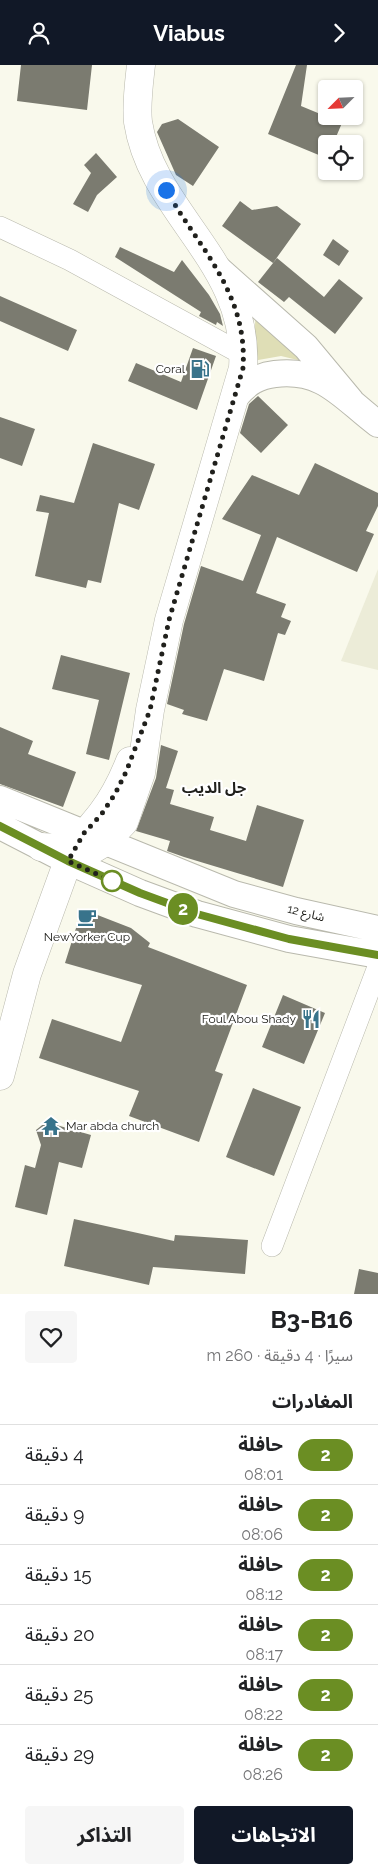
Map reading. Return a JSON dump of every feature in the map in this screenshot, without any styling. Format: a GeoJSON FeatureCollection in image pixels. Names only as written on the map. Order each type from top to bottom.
{"type":"FeatureCollection","features":[{"type":"Feature","properties":{"kind":"main road"},"geometry":{"type":"LineString","coordinates":[[0,1076],[26,979],[82,846],[115,794],[126,772],[150,710],[169,620],[236,396],[244,355],[236,308],[216,266],[176,206],[148,157],[138,121],[141,67]]}},
{"type":"Feature","properties":{"kind":"main road"},"geometry":{"type":"LineString","coordinates":[[41,847],[82,846]]}},
{"type":"Feature","properties":{"kind":"main road"},"geometry":{"type":"LineString","coordinates":[[0,1008],[26,979]]}},
{"type":"Feature","properties":{"kind":"street"},"geometry":{"type":"LineString","coordinates":[[0,227],[70,260],[244,355]]}},
{"type":"Feature","properties":{"kind":"street"},"geometry":{"type":"LineString","coordinates":[[216,266],[306,347],[351,401]]}},
{"type":"Feature","properties":{"kind":"street"},"geometry":{"type":"LineString","coordinates":[[236,396],[244,386],[260,377],[294,373],[317,378],[351,401],[378,424]]}},
{"type":"Feature","properties":{"kind":"street"},"geometry":{"type":"LineString","coordinates":[[0,799],[82,846],[140,893],[197,914],[289,939],[378,955]]}},
{"type":"Feature","properties":{"kind":"street"},"geometry":{"type":"LineString","coordinates":[[0,826],[41,847]]}},
{"type":"Feature","properties":{"kind":"street","name":"شارع 12"},"geometry":{"type":"LineString","coordinates":[[82,846],[234,894],[296,911],[378,929]]}},
{"type":"Feature","properties":{"kind":"street"},"geometry":{"type":"LineString","coordinates":[[272,1246],[378,967]]}},
{"type":"Feature","properties":{"kind":"shaded area"},"geometry":{"type":"Polygon","coordinates":[[[378,569],[378,670],[341,661],[378,569]]]}},
{"type":"Feature","properties":{"kind":"green space"},"geometry":{"type":"Polygon","coordinates":[[[256,308],[302,361],[281,356],[253,361],[256,308]]]}},
{"type":"Feature","properties":{"kind":"building"},"geometry":{"type":"Polygon","coordinates":[[[21,65],[92,65],[87,110],[17,101],[21,65]]]}},
{"type":"Feature","properties":{"kind":"building"},"geometry":{"type":"Polygon","coordinates":[[[296,65],[307,65],[301,106],[318,113],[318,125],[341,125],[337,135],[318,135],[318,155],[268,134],[296,65]]]}},
{"type":"Feature","properties":{"kind":"building"},"geometry":{"type":"Polygon","coordinates":[[[178,119],[219,147],[193,186],[176,175],[157,132],[162,124],[178,119]]]}},
{"type":"Feature","properties":{"kind":"building"},"geometry":{"type":"Polygon","coordinates":[[[96,153],[117,177],[97,195],[88,212],[73,204],[91,173],[84,165],[96,153]]]}},
{"type":"Feature","properties":{"kind":"building"},"geometry":{"type":"Polygon","coordinates":[[[240,201],[252,210],[277,206],[301,224],[273,263],[222,226],[240,201]]]}},
{"type":"Feature","properties":{"kind":"building"},"geometry":{"type":"Polygon","coordinates":[[[333,239],[349,251],[339,266],[323,255],[333,239]]]}},
{"type":"Feature","properties":{"kind":"building"},"geometry":{"type":"Polygon","coordinates":[[[120,247],[174,272],[182,260],[209,295],[220,314],[223,326],[217,322],[216,325],[199,316],[201,312],[115,257],[120,247]]]}},
{"type":"Feature","properties":{"kind":"building"},"geometry":{"type":"Polygon","coordinates":[[[277,258],[324,297],[339,279],[363,298],[335,334],[289,297],[284,302],[258,282],[277,258]]]}},
{"type":"Feature","properties":{"kind":"building"},"geometry":{"type":"Polygon","coordinates":[[[0,296],[77,330],[68,351],[0,321],[0,296]]]}},
{"type":"Feature","properties":{"kind":"building"},"geometry":{"type":"Polygon","coordinates":[[[193,348],[216,356],[197,410],[128,381],[136,363],[181,382],[193,348]]]}},
{"type":"Feature","properties":{"kind":"building"},"geometry":{"type":"Polygon","coordinates":[[[258,396],[288,425],[261,453],[240,433],[249,404],[258,396]]]}},
{"type":"Feature","properties":{"kind":"building"},"geometry":{"type":"Polygon","coordinates":[[[0,417],[35,429],[22,466],[0,458],[0,417]]]}},
{"type":"Feature","properties":{"kind":"building"},"geometry":{"type":"Polygon","coordinates":[[[93,443],[155,464],[139,510],[119,503],[101,583],[88,580],[86,588],[35,576],[49,513],[36,511],[40,495],[74,503],[93,443]]]}},
{"type":"Feature","properties":{"kind":"building"},"geometry":{"type":"Polygon","coordinates":[[[315,463],[378,493],[378,506],[366,531],[374,534],[357,572],[277,537],[256,593],[286,604],[281,617],[291,621],[285,635],[278,633],[264,681],[224,669],[207,721],[182,714],[184,710],[167,704],[184,624],[201,566],[243,581],[261,535],[222,519],[252,475],[299,495],[315,463]]]}},
{"type":"Feature","properties":{"kind":"building"},"geometry":{"type":"Polygon","coordinates":[[[61,655],[130,673],[109,760],[86,754],[99,700],[52,689],[61,655]]]}},
{"type":"Feature","properties":{"kind":"building"},"geometry":{"type":"Polygon","coordinates":[[[0,727],[33,741],[28,754],[76,772],[63,807],[0,784],[0,727]]]}},
{"type":"Feature","properties":{"kind":"building"},"geometry":{"type":"Polygon","coordinates":[[[161,745],[178,751],[166,788],[174,790],[170,804],[214,817],[210,830],[246,841],[257,805],[304,820],[283,887],[167,851],[170,841],[136,831],[156,778],[161,745]]]}},
{"type":"Feature","properties":{"kind":"building"},"geometry":{"type":"Polygon","coordinates":[[[82,909],[131,928],[150,943],[148,947],[247,985],[215,1071],[223,1074],[199,1142],[129,1116],[139,1091],[39,1058],[52,1019],[121,1042],[142,985],[65,963],[82,909]]]}},
{"type":"Feature","properties":{"kind":"building"},"geometry":{"type":"Polygon","coordinates":[[[283,995],[325,1013],[304,1064],[262,1047],[283,995]]]}},
{"type":"Feature","properties":{"kind":"building"},"geometry":{"type":"Polygon","coordinates":[[[253,1088],[301,1107],[274,1176],[226,1157],[253,1088]]]}},
{"type":"Feature","properties":{"kind":"building"},"geometry":{"type":"Polygon","coordinates":[[[46,1122],[91,1135],[82,1168],[59,1162],[47,1215],[15,1207],[25,1165],[35,1168],[41,1145],[36,1130],[46,1122]]]}},
{"type":"Feature","properties":{"kind":"building"},"geometry":{"type":"Polygon","coordinates":[[[74,1219],[174,1241],[175,1235],[248,1240],[245,1274],[153,1267],[149,1285],[64,1266],[74,1219]]]}},
{"type":"Feature","properties":{"kind":"building"},"geometry":{"type":"Polygon","coordinates":[[[359,1269],[378,1273],[378,1294],[354,1294],[359,1269]]]}},
{"type":"Feature","properties":{"kind":"bus line","name":"2"},"geometry":{"type":"LineString","coordinates":[[0,826],[68,861],[140,893],[197,914],[289,939],[378,955]]}},
{"type":"Feature","properties":{"kind":"place","name":"Coral"},"geometry":{"type":"Point","coordinates":[200,369]}},
{"type":"Feature","properties":{"kind":"place","name":"NewYorker Cup"},"geometry":{"type":"Point","coordinates":[87,917]}},
{"type":"Feature","properties":{"kind":"place","name":"Foul Abou Shady"},"geometry":{"type":"Point","coordinates":[311,1019]}},
{"type":"Feature","properties":{"kind":"place","name":"Mar abda church"},"geometry":{"type":"Point","coordinates":[51,1126]}},
{"type":"Feature","properties":{"kind":"district","name":"جل الديب"},"geometry":{"type":"Point","coordinates":[214,788]}},
{"type":"Feature","properties":{"kind":"route"},"geometry":{"type":"LineString","coordinates":[[112,881],[68,861],[73,849],[84,833],[101,815],[115,794],[126,772],[150,710],[169,620],[243,368],[244,355],[241,327],[233,297],[216,266],[166,190]]}}]}
